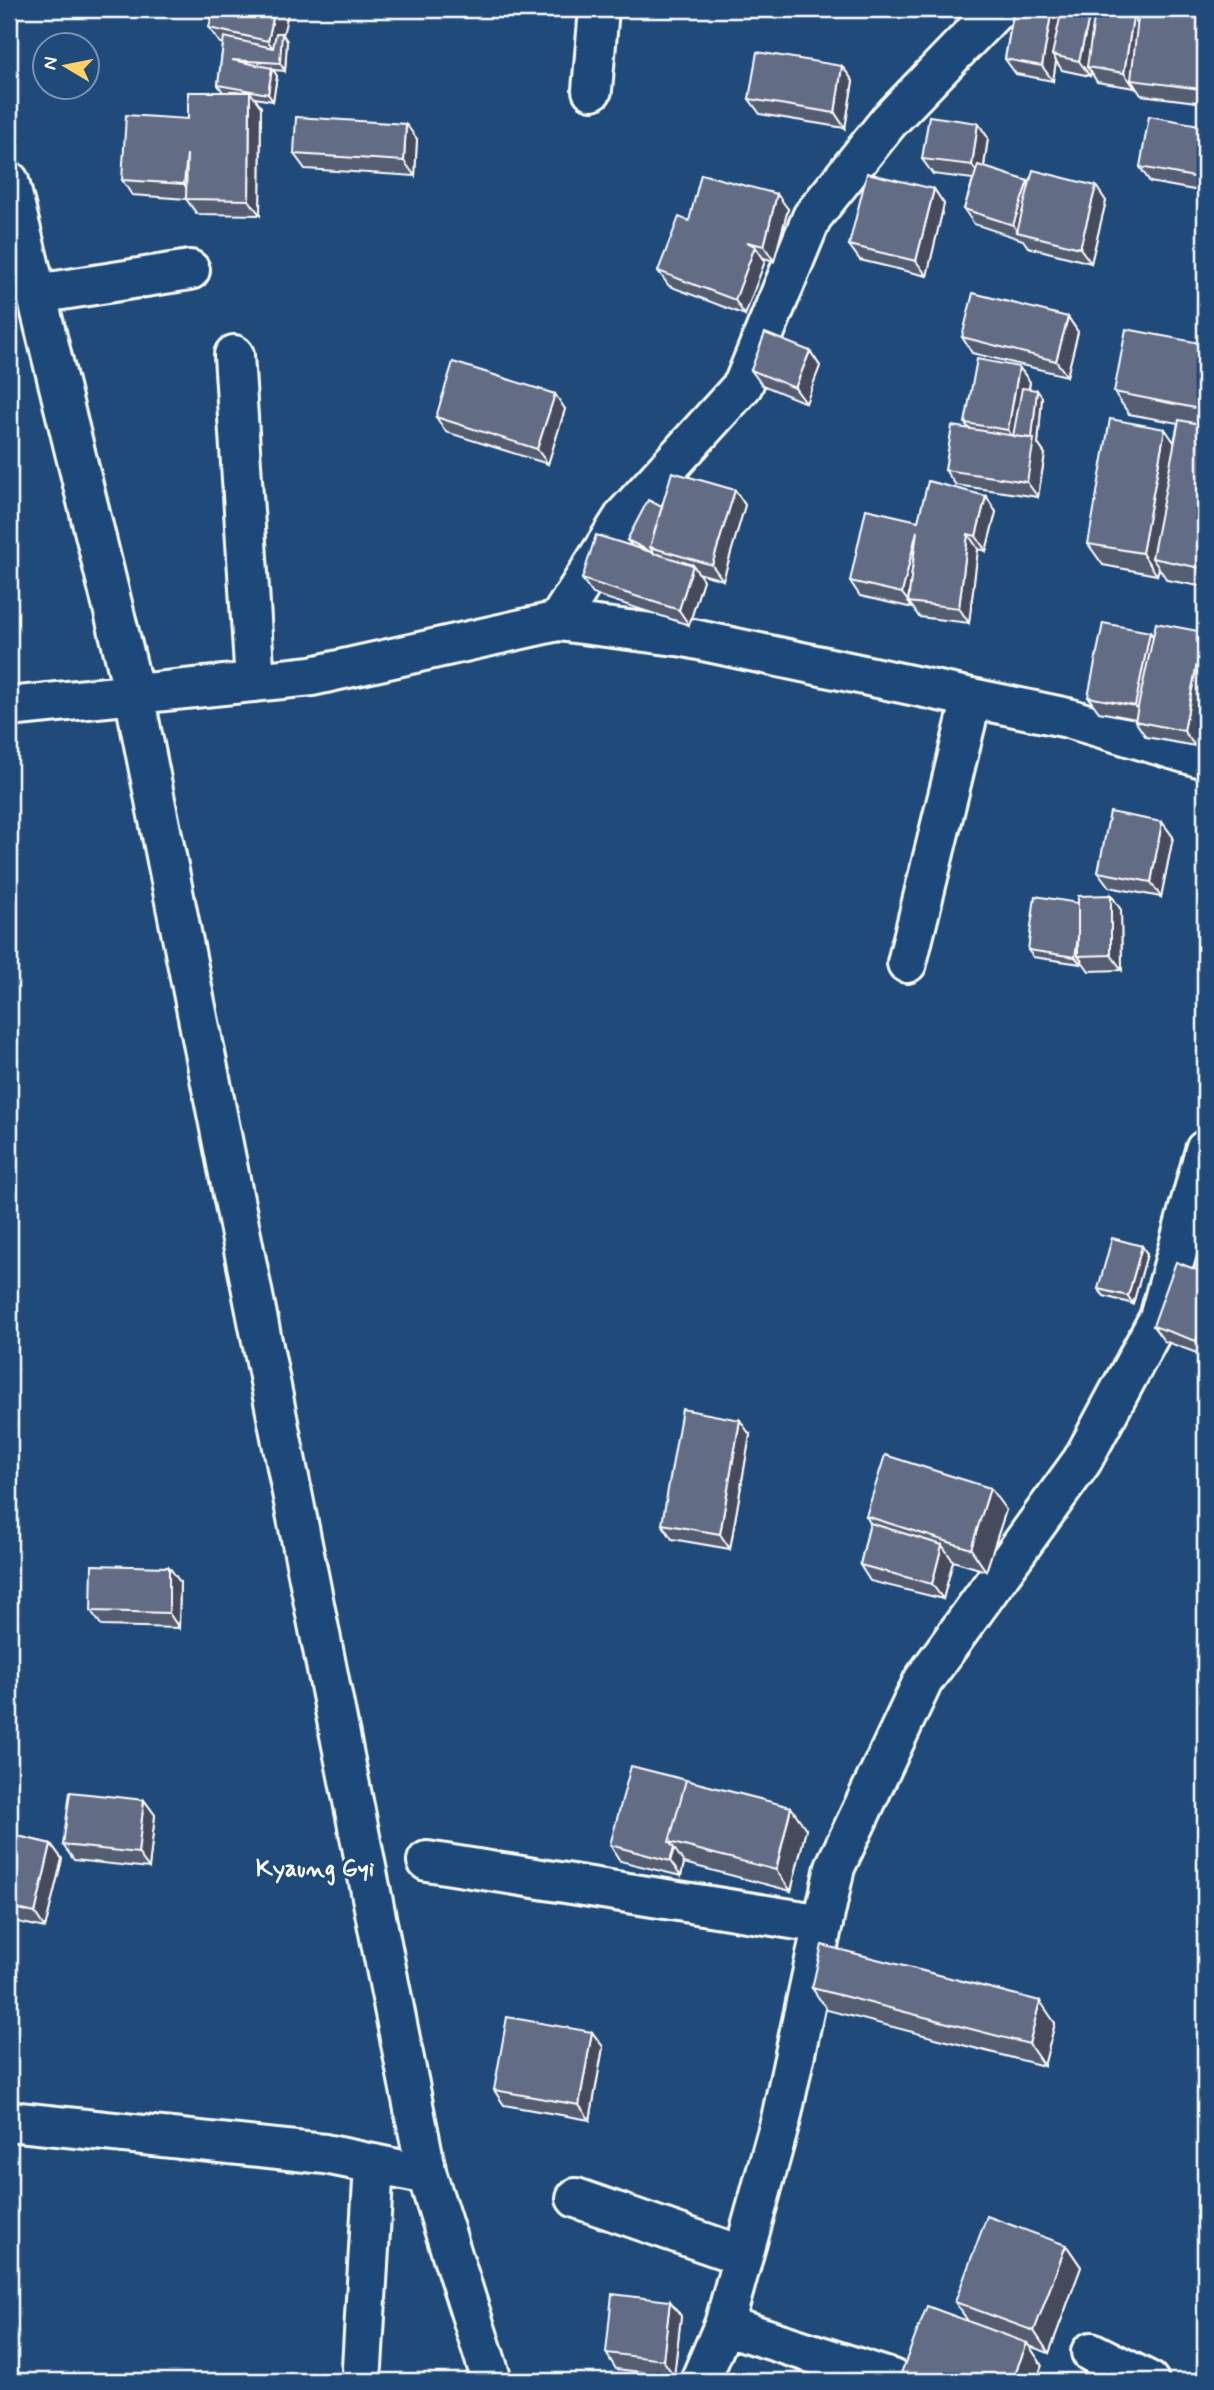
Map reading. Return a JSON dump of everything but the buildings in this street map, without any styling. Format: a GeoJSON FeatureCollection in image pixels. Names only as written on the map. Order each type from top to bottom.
{"type":"FeatureCollection","features":[{"type":"Feature","properties":{"kind":"street"},"geometry":{"type":"LineString","coordinates":[[592,90],[598,9]]}},
{"type":"Feature","properties":{"kind":"street"},"geometry":{"type":"LineString","coordinates":[[558,621],[625,515],[744,385],[812,217],[889,121],[997,9]]}},
{"type":"Feature","properties":{"kind":"street"},"geometry":{"type":"LineString","coordinates":[[9,181],[134,694],[427,2175],[492,2381]]}},
{"type":"Feature","properties":{"kind":"street"},"geometry":{"type":"LineString","coordinates":[[37,294],[190,270]]}},
{"type":"Feature","properties":{"kind":"street"},"geometry":{"type":"LineString","coordinates":[[234,355],[255,682]]}},
{"type":"Feature","properties":{"kind":"street"},"geometry":{"type":"LineString","coordinates":[[9,708],[312,676],[558,621],[684,637],[1069,718],[1205,759]]}},
{"type":"Feature","properties":{"kind":"street"},"geometry":{"type":"LineString","coordinates":[[907,963],[972,698]]}},
{"type":"Feature","properties":{"kind":"street"},"geometry":{"type":"LineString","coordinates":[[701,2381],[724,2325],[781,2119],[835,1867],[923,1681],[1082,1461],[1159,1318],[1205,1150]]}},
{"type":"Feature","properties":{"kind":"street"},"geometry":{"type":"LineString","coordinates":[[427,1861],[823,1924]]}},
{"type":"Feature","properties":{"kind":"street"},"geometry":{"type":"LineString","coordinates":[[9,2120],[325,2154],[427,2175]]}},
{"type":"Feature","properties":{"kind":"street"},"geometry":{"type":"LineString","coordinates":[[362,2367],[374,2164]]}},
{"type":"Feature","properties":{"kind":"street"},"geometry":{"type":"LineString","coordinates":[[576,2198],[743,2256]]}},
{"type":"Feature","properties":{"kind":"street"},"geometry":{"type":"LineString","coordinates":[[724,2325],[892,2379]]}},
{"type":"Feature","properties":{"kind":"street"},"geometry":{"type":"LineString","coordinates":[[1091,2352],[1149,2381]]}},
{"type":"Feature","properties":{"kind":"district","name":"Kyaung Gyi"},"geometry":{"type":"Point","coordinates":[315,1868]}}]}
